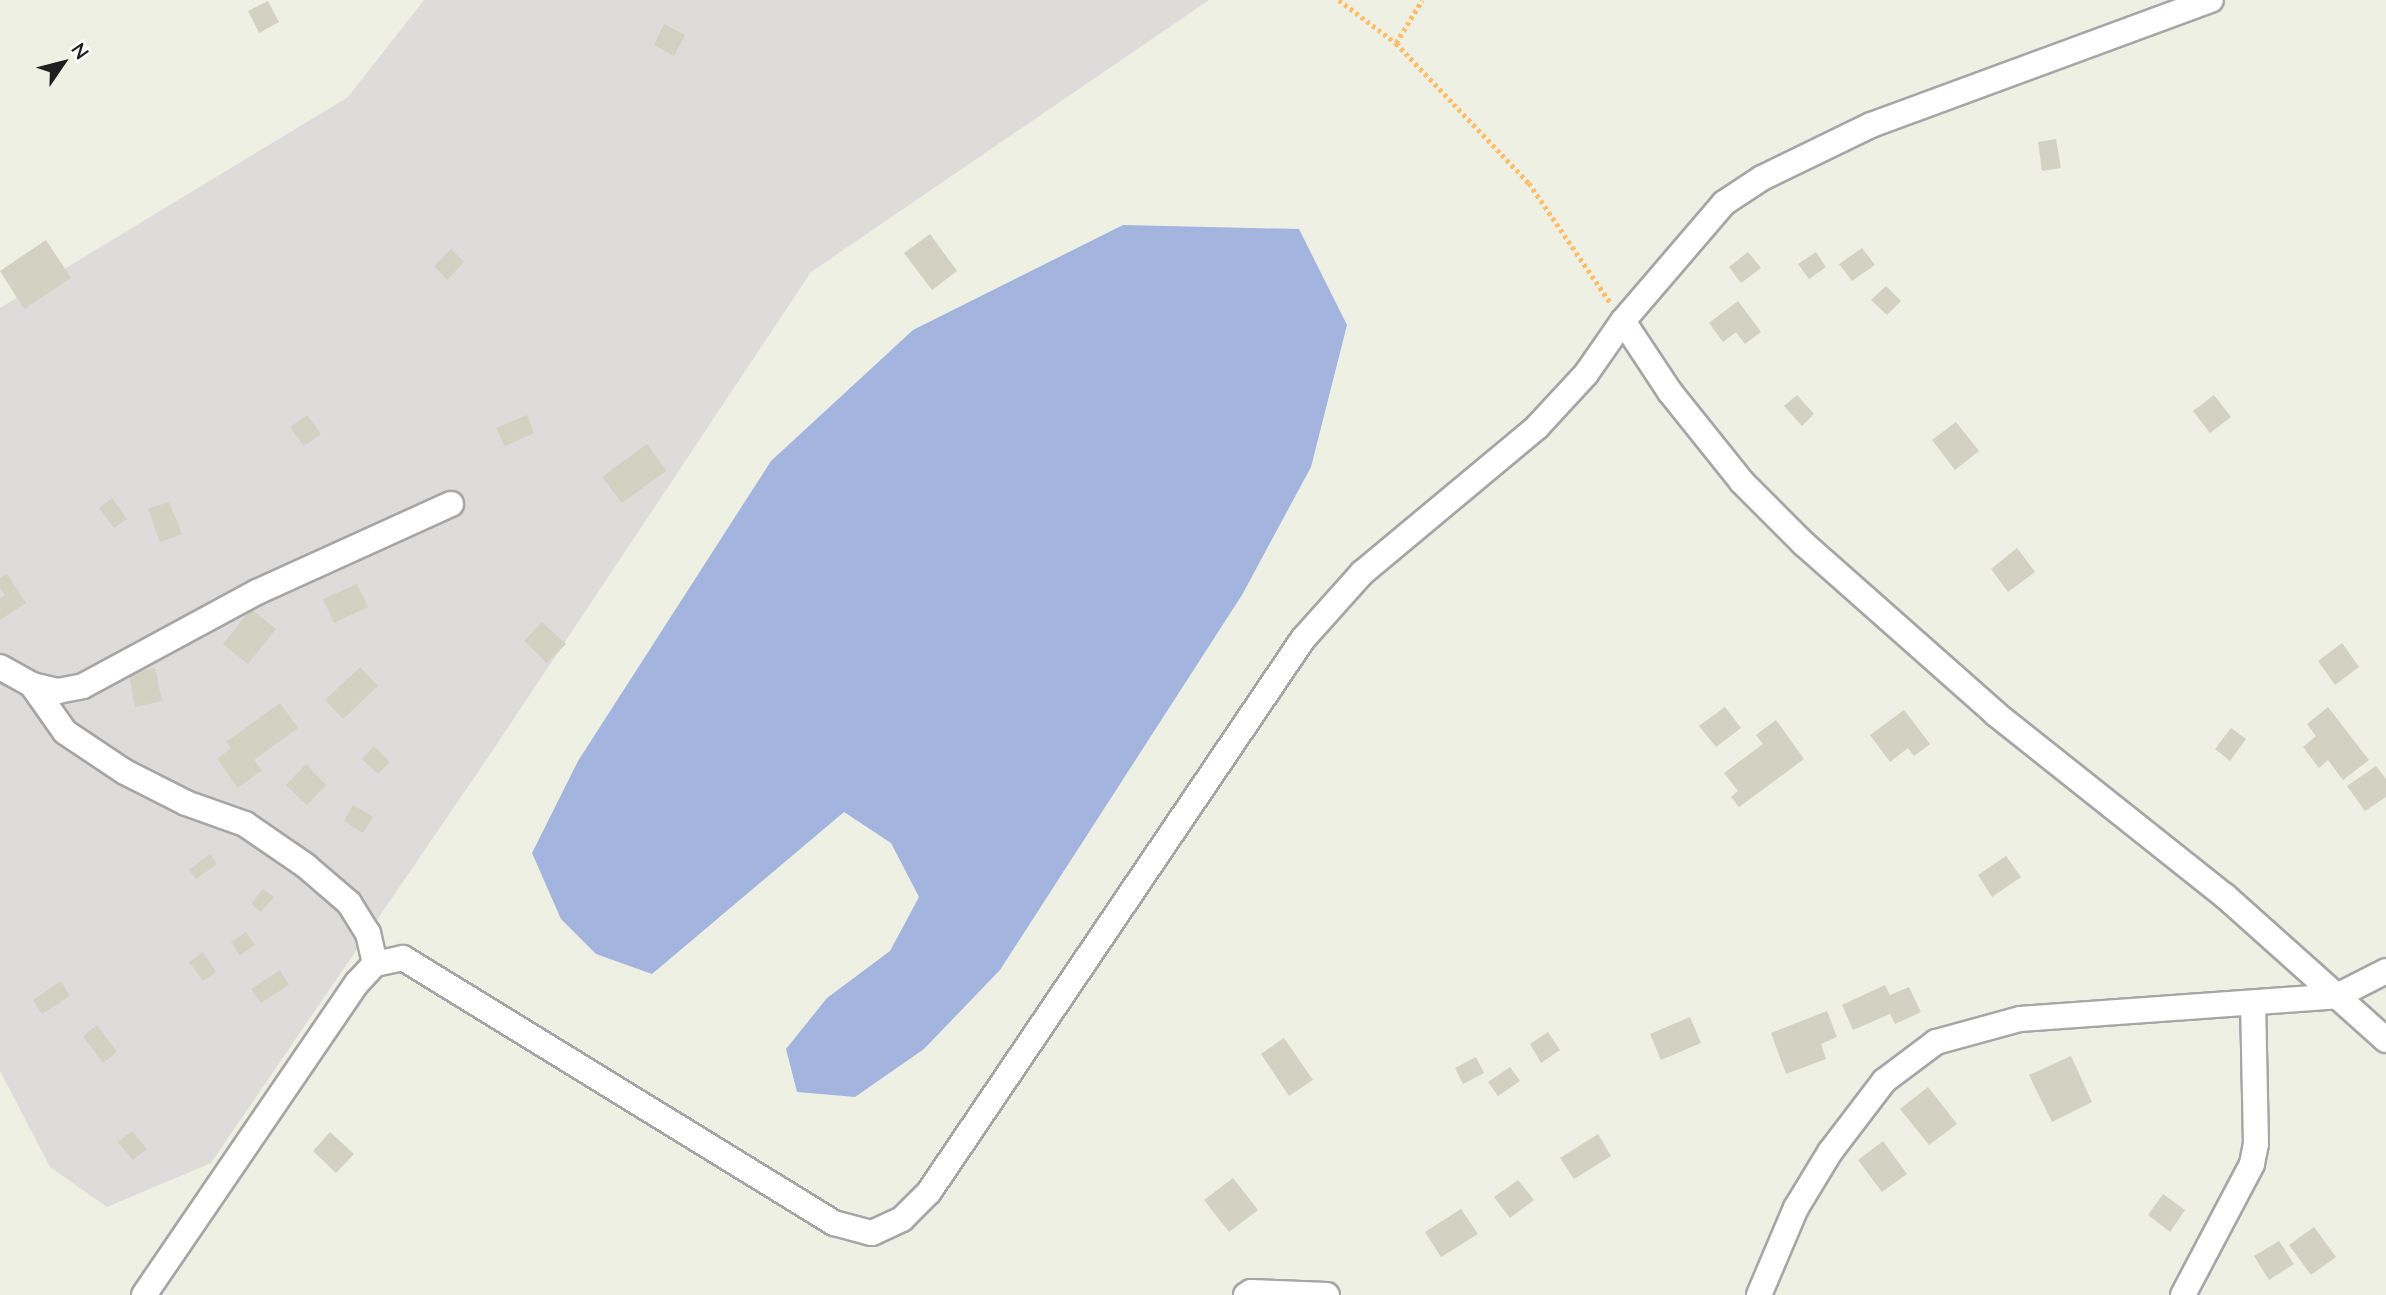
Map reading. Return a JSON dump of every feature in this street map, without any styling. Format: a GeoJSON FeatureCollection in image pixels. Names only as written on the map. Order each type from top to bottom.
{"type":"FeatureCollection","features":[{"type":"Feature","properties":{"kind":"street"},"geometry":{"type":"LineString","coordinates":[[144,1295],[357,983],[375,964],[403,958],[834,1223],[872,1233],[902,1219],[929,1192],[1303,639],[1362,573],[1537,427],[1586,374],[1623,321],[1724,203],[1762,178],[1871,125],[2211,0]]}},
{"type":"Feature","properties":{"kind":"street"},"geometry":{"type":"LineString","coordinates":[[1623,321],[1670,392],[1742,482],[1804,544],[1996,714],[2225,896],[2386,1040]]}},
{"type":"Feature","properties":{"kind":"street"},"geometry":{"type":"LineString","coordinates":[[0,667],[32,685],[58,691],[83,686],[257,592],[451,503]]}},
{"type":"Feature","properties":{"kind":"street"},"geometry":{"type":"LineString","coordinates":[[32,685],[65,732],[115,766],[186,803],[245,824],[306,866],[349,903],[368,933],[375,964]]}},
{"type":"Feature","properties":{"kind":"street"},"geometry":{"type":"LineString","coordinates":[[1759,1295],[1796,1208],[1830,1152],[1884,1082],[1937,1042],[2020,1019],[2337,996],[2386,971]]}},
{"type":"Feature","properties":{"kind":"street"},"geometry":{"type":"LineString","coordinates":[[2183,1295],[2252,1164],[2256,1144],[2253,1003]]}},
{"type":"Feature","properties":{"kind":"street"},"geometry":{"type":"LineString","coordinates":[[1246,1295],[1251,1292],[1327,1295]]}},
{"type":"Feature","properties":{"kind":"path"},"geometry":{"type":"LineString","coordinates":[[1339,0],[1396,43],[1529,183],[1623,321]]}},
{"type":"Feature","properties":{"kind":"path"},"geometry":{"type":"LineString","coordinates":[[1396,43],[1422,0]]}},
{"type":"Feature","properties":{"kind":"shaded area"},"geometry":{"type":"Polygon","coordinates":[[[424,0],[1209,0],[811,272],[493,750],[211,1163],[107,1207],[50,1167],[0,1071],[0,308],[348,97],[424,0]]]}},
{"type":"Feature","properties":{"kind":"water"},"geometry":{"type":"Polygon","coordinates":[[[1123,225],[1299,229],[1347,325],[1311,467],[1242,595],[1000,970],[924,1049],[855,1097],[797,1092],[786,1049],[827,998],[890,951],[919,897],[891,843],[844,812],[652,974],[596,954],[561,919],[532,853],[578,761],[771,461],[913,330],[1123,225]]]}},
{"type":"Feature","properties":{"kind":"building"},"geometry":{"type":"Polygon","coordinates":[[[268,1],[279,22],[259,33],[248,11],[268,1]]]}},
{"type":"Feature","properties":{"kind":"building"},"geometry":{"type":"Polygon","coordinates":[[[664,24],[685,35],[674,56],[654,45],[664,24]]]}},
{"type":"Feature","properties":{"kind":"building"},"geometry":{"type":"Polygon","coordinates":[[[2056,139],[2061,168],[2042,171],[2038,142],[2056,139]]]}},
{"type":"Feature","properties":{"kind":"building"},"geometry":{"type":"Polygon","coordinates":[[[930,234],[957,271],[932,290],[904,253],[930,234]]]}},
{"type":"Feature","properties":{"kind":"building"},"geometry":{"type":"Polygon","coordinates":[[[46,240],[71,278],[24,309],[0,271],[46,240]]]}},
{"type":"Feature","properties":{"kind":"building"},"geometry":{"type":"Polygon","coordinates":[[[1862,248],[1875,265],[1852,281],[1839,264],[1862,248]]]}},
{"type":"Feature","properties":{"kind":"building"},"geometry":{"type":"Polygon","coordinates":[[[451,249],[464,262],[447,280],[434,266],[451,249]]]}},
{"type":"Feature","properties":{"kind":"building"},"geometry":{"type":"Polygon","coordinates":[[[1748,252],[1761,268],[1741,283],[1729,267],[1748,252]]]}},
{"type":"Feature","properties":{"kind":"building"},"geometry":{"type":"Polygon","coordinates":[[[1816,252],[1826,267],[1809,279],[1798,264],[1816,252]]]}},
{"type":"Feature","properties":{"kind":"building"},"geometry":{"type":"Polygon","coordinates":[[[1886,286],[1901,301],[1887,315],[1871,300],[1886,286]]]}},
{"type":"Feature","properties":{"kind":"building"},"geometry":{"type":"Polygon","coordinates":[[[1738,301],[1761,332],[1745,344],[1736,332],[1723,342],[1709,323],[1738,301]]]}},
{"type":"Feature","properties":{"kind":"building"},"geometry":{"type":"Polygon","coordinates":[[[1797,395],[1814,414],[1802,426],[1784,406],[1797,395]]]}},
{"type":"Feature","properties":{"kind":"building"},"geometry":{"type":"Polygon","coordinates":[[[2214,395],[2231,417],[2210,433],[2193,411],[2214,395]]]}},
{"type":"Feature","properties":{"kind":"building"},"geometry":{"type":"Polygon","coordinates":[[[307,415],[321,434],[304,446],[290,427],[307,415]]]}},
{"type":"Feature","properties":{"kind":"building"},"geometry":{"type":"Polygon","coordinates":[[[527,415],[534,433],[505,446],[496,428],[527,415]]]}},
{"type":"Feature","properties":{"kind":"building"},"geometry":{"type":"Polygon","coordinates":[[[1956,422],[1979,451],[1955,470],[1932,440],[1956,422]]]}},
{"type":"Feature","properties":{"kind":"building"},"geometry":{"type":"Polygon","coordinates":[[[647,444],[666,471],[622,503],[602,477],[647,444]]]}},
{"type":"Feature","properties":{"kind":"building"},"geometry":{"type":"Polygon","coordinates":[[[112,498],[127,519],[114,528],[99,508],[112,498]]]}},
{"type":"Feature","properties":{"kind":"building"},"geometry":{"type":"Polygon","coordinates":[[[169,502],[182,534],[160,542],[148,509],[169,502]]]}},
{"type":"Feature","properties":{"kind":"building"},"geometry":{"type":"Polygon","coordinates":[[[2017,548],[2035,572],[2008,592],[1991,569],[2017,548]]]}},
{"type":"Feature","properties":{"kind":"building"},"geometry":{"type":"Polygon","coordinates":[[[7,574],[26,603],[0,620],[0,598],[5,595],[0,588],[0,578],[7,574]]]}},
{"type":"Feature","properties":{"kind":"building"},"geometry":{"type":"Polygon","coordinates":[[[357,584],[368,607],[334,623],[323,599],[357,584]]]}},
{"type":"Feature","properties":{"kind":"building"},"geometry":{"type":"Polygon","coordinates":[[[251,609],[276,629],[248,664],[223,644],[251,609]]]}},
{"type":"Feature","properties":{"kind":"building"},"geometry":{"type":"Polygon","coordinates":[[[542,622],[566,644],[547,663],[524,641],[542,622]]]}},
{"type":"Feature","properties":{"kind":"building"},"geometry":{"type":"Polygon","coordinates":[[[2342,643],[2359,667],[2335,685],[2318,661],[2342,643]]]}},
{"type":"Feature","properties":{"kind":"building"},"geometry":{"type":"Polygon","coordinates":[[[360,667],[378,686],[343,719],[325,700],[360,667]]]}},
{"type":"Feature","properties":{"kind":"building"},"geometry":{"type":"Polygon","coordinates":[[[155,668],[162,701],[135,707],[129,673],[155,668]]]}},
{"type":"Feature","properties":{"kind":"building"},"geometry":{"type":"Polygon","coordinates":[[[280,703],[298,728],[254,760],[262,770],[238,788],[217,759],[231,748],[226,742],[280,703]]]}},
{"type":"Feature","properties":{"kind":"building"},"geometry":{"type":"Polygon","coordinates":[[[1725,707],[1741,728],[1716,747],[1699,726],[1725,707]]]}},
{"type":"Feature","properties":{"kind":"building"},"geometry":{"type":"Polygon","coordinates":[[[2328,707],[2369,760],[2343,780],[2328,760],[2319,768],[2303,747],[2316,736],[2307,724],[2328,707]]]}},
{"type":"Feature","properties":{"kind":"building"},"geometry":{"type":"Polygon","coordinates":[[[1904,710],[1930,744],[1914,756],[1908,748],[1890,762],[1870,735],[1904,710]]]}},
{"type":"Feature","properties":{"kind":"building"},"geometry":{"type":"Polygon","coordinates":[[[1776,720],[1804,759],[1739,807],[1731,797],[1738,791],[1724,773],[1763,744],[1756,735],[1776,720]]]}},
{"type":"Feature","properties":{"kind":"building"},"geometry":{"type":"Polygon","coordinates":[[[2231,728],[2246,739],[2230,761],[2215,749],[2231,728]]]}},
{"type":"Feature","properties":{"kind":"building"},"geometry":{"type":"Polygon","coordinates":[[[374,746],[390,762],[378,774],[362,759],[374,746]]]}},
{"type":"Feature","properties":{"kind":"building"},"geometry":{"type":"Polygon","coordinates":[[[306,764],[326,785],[307,805],[286,785],[306,764]]]}},
{"type":"Feature","properties":{"kind":"building"},"geometry":{"type":"Polygon","coordinates":[[[2376,766],[2386,779],[2386,797],[2365,811],[2347,786],[2376,766]]]}},
{"type":"Feature","properties":{"kind":"building"},"geometry":{"type":"Polygon","coordinates":[[[353,805],[373,817],[363,833],[344,821],[353,805]]]}},
{"type":"Feature","properties":{"kind":"building"},"geometry":{"type":"Polygon","coordinates":[[[210,854],[217,864],[196,879],[189,870],[210,854]]]}},
{"type":"Feature","properties":{"kind":"building"},"geometry":{"type":"Polygon","coordinates":[[[2006,856],[2021,877],[1992,897],[1978,875],[2006,856]]]}},
{"type":"Feature","properties":{"kind":"building"},"geometry":{"type":"Polygon","coordinates":[[[263,889],[274,897],[261,912],[251,904],[263,889]]]}},
{"type":"Feature","properties":{"kind":"building"},"geometry":{"type":"Polygon","coordinates":[[[246,932],[255,945],[240,955],[231,942],[246,932]]]}},
{"type":"Feature","properties":{"kind":"building"},"geometry":{"type":"Polygon","coordinates":[[[203,952],[216,972],[203,981],[189,962],[203,952]]]}},
{"type":"Feature","properties":{"kind":"building"},"geometry":{"type":"Polygon","coordinates":[[[280,970],[289,985],[261,1003],[251,989],[280,970]]]}},
{"type":"Feature","properties":{"kind":"building"},"geometry":{"type":"Polygon","coordinates":[[[61,981],[70,996],[42,1014],[33,1000],[61,981]]]}},
{"type":"Feature","properties":{"kind":"building"},"geometry":{"type":"Polygon","coordinates":[[[1885,985],[1890,995],[1909,987],[1921,1012],[1895,1024],[1890,1014],[1853,1030],[1842,1005],[1885,985]]]}},
{"type":"Feature","properties":{"kind":"building"},"geometry":{"type":"Polygon","coordinates":[[[1827,1011],[1837,1037],[1821,1044],[1826,1059],[1786,1074],[1771,1033],[1827,1011]]]}},
{"type":"Feature","properties":{"kind":"building"},"geometry":{"type":"Polygon","coordinates":[[[1690,1017],[1701,1043],[1661,1060],[1650,1034],[1690,1017]]]}},
{"type":"Feature","properties":{"kind":"building"},"geometry":{"type":"Polygon","coordinates":[[[97,1025],[117,1052],[103,1063],[83,1036],[97,1025]]]}},
{"type":"Feature","properties":{"kind":"building"},"geometry":{"type":"Polygon","coordinates":[[[1548,1032],[1560,1050],[1541,1063],[1530,1044],[1548,1032]]]}},
{"type":"Feature","properties":{"kind":"building"},"geometry":{"type":"Polygon","coordinates":[[[1284,1038],[1313,1080],[1289,1096],[1261,1054],[1284,1038]]]}},
{"type":"Feature","properties":{"kind":"building"},"geometry":{"type":"Polygon","coordinates":[[[2071,1056],[2092,1102],[2052,1122],[2029,1075],[2071,1056]]]}},
{"type":"Feature","properties":{"kind":"building"},"geometry":{"type":"Polygon","coordinates":[[[1476,1057],[1484,1073],[1463,1084],[1455,1068],[1476,1057]]]}},
{"type":"Feature","properties":{"kind":"building"},"geometry":{"type":"Polygon","coordinates":[[[1510,1067],[1520,1081],[1498,1096],[1488,1082],[1510,1067]]]}},
{"type":"Feature","properties":{"kind":"building"},"geometry":{"type":"Polygon","coordinates":[[[1928,1087],[1957,1124],[1929,1145],[1900,1109],[1928,1087]]]}},
{"type":"Feature","properties":{"kind":"building"},"geometry":{"type":"Polygon","coordinates":[[[132,1131],[147,1149],[133,1160],[118,1142],[132,1131]]]}},
{"type":"Feature","properties":{"kind":"building"},"geometry":{"type":"Polygon","coordinates":[[[330,1132],[354,1154],[336,1173],[313,1151],[330,1132]]]}},
{"type":"Feature","properties":{"kind":"building"},"geometry":{"type":"Polygon","coordinates":[[[1598,1134],[1611,1156],[1574,1179],[1560,1158],[1598,1134]]]}},
{"type":"Feature","properties":{"kind":"building"},"geometry":{"type":"Polygon","coordinates":[[[1883,1141],[1907,1174],[1882,1192],[1858,1160],[1883,1141]]]}},
{"type":"Feature","properties":{"kind":"building"},"geometry":{"type":"Polygon","coordinates":[[[1233,1178],[1258,1210],[1229,1232],[1204,1200],[1233,1178]]]}},
{"type":"Feature","properties":{"kind":"building"},"geometry":{"type":"Polygon","coordinates":[[[1518,1180],[1534,1200],[1510,1218],[1494,1197],[1518,1180]]]}},
{"type":"Feature","properties":{"kind":"building"},"geometry":{"type":"Polygon","coordinates":[[[2163,1194],[2185,1210],[2170,1232],[2148,1215],[2163,1194]]]}},
{"type":"Feature","properties":{"kind":"building"},"geometry":{"type":"Polygon","coordinates":[[[1461,1209],[1478,1234],[1441,1257],[1425,1232],[1461,1209]]]}},
{"type":"Feature","properties":{"kind":"building"},"geometry":{"type":"Polygon","coordinates":[[[2314,1227],[2336,1257],[2311,1275],[2289,1245],[2314,1227]]]}},
{"type":"Feature","properties":{"kind":"building"},"geometry":{"type":"Polygon","coordinates":[[[2279,1241],[2294,1264],[2269,1280],[2254,1256],[2279,1241]]]}}]}
